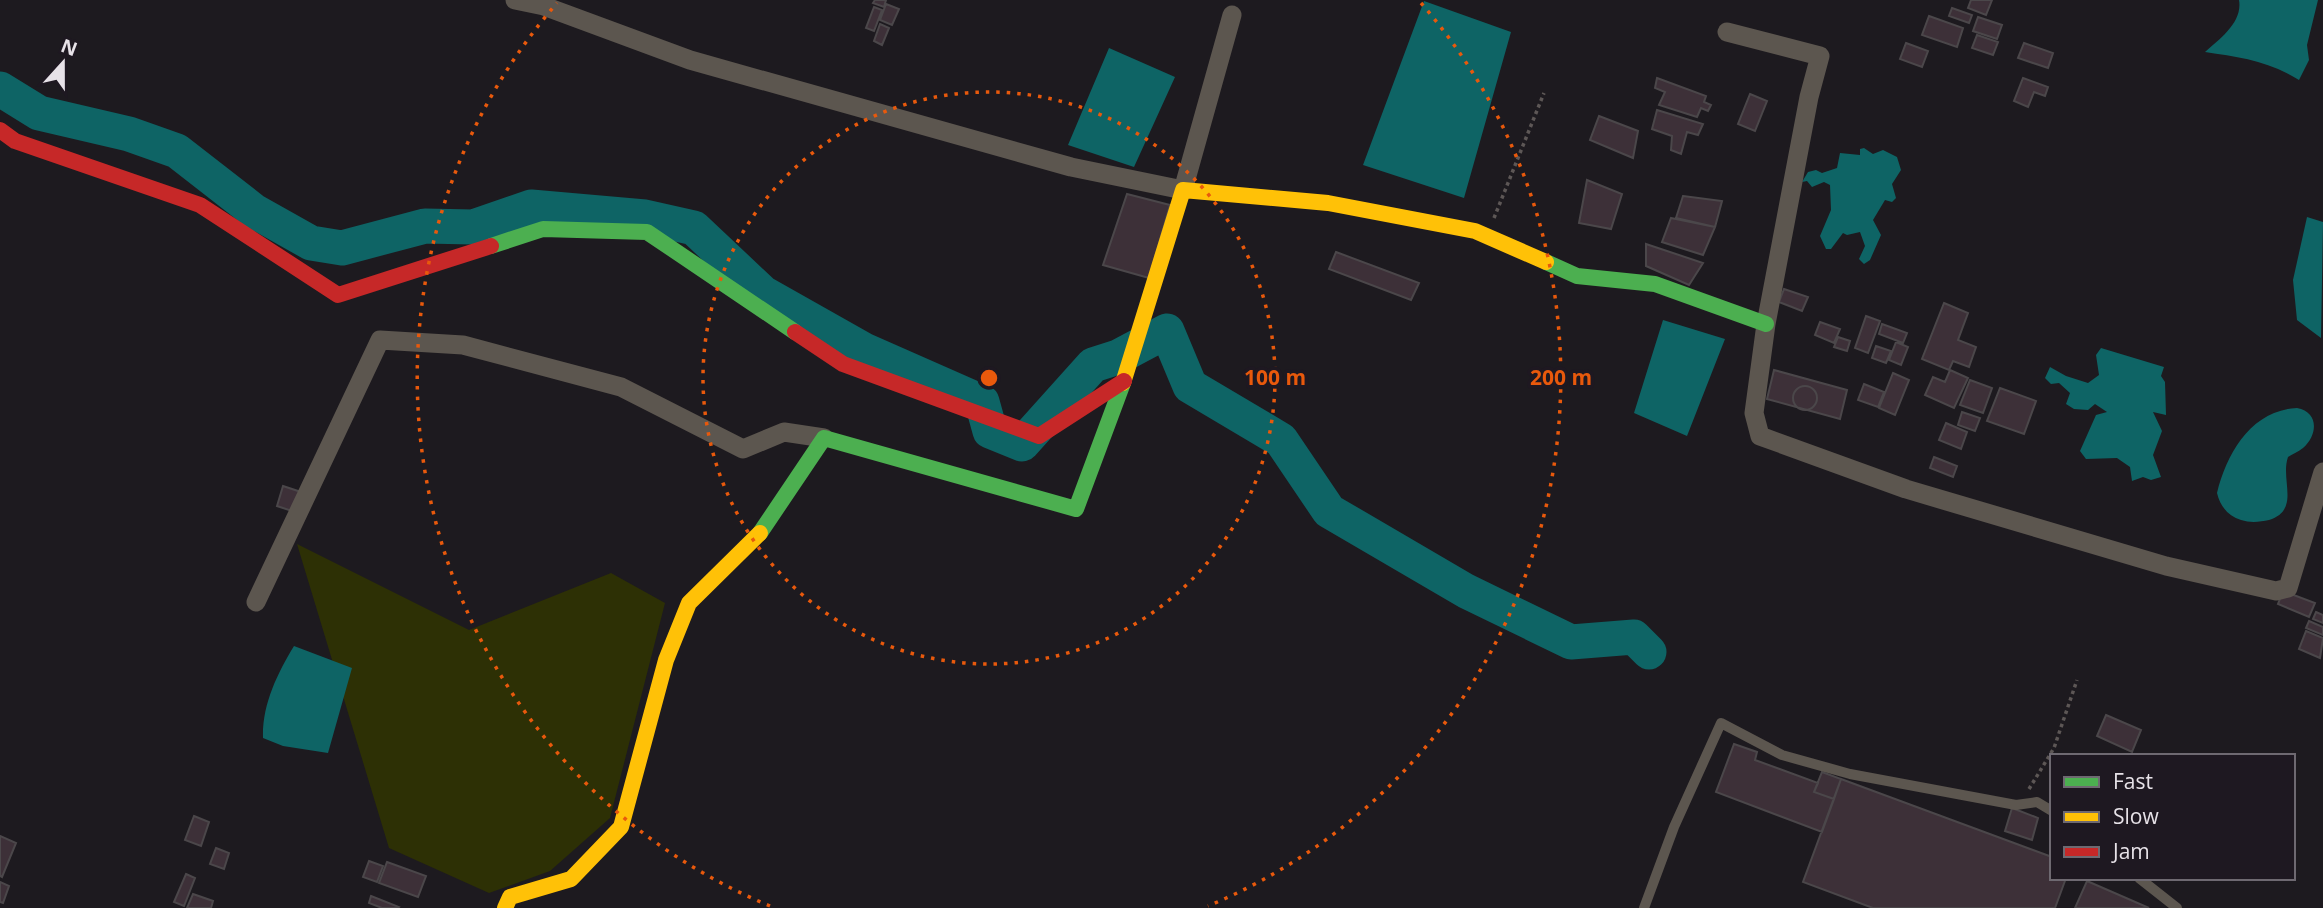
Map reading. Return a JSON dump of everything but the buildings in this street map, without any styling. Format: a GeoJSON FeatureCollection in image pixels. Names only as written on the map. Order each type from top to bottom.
{"type":"FeatureCollection","features":[{"type":"Feature","properties":{"kind":"street"},"geometry":{"type":"LineString","coordinates":[[514,0],[544,6],[690,60],[1072,167],[1183,190],[1328,203],[1475,231],[1577,276],[1655,284],[1766,324]]}},
{"type":"Feature","properties":{"kind":"street"},"geometry":{"type":"LineString","coordinates":[[256,602],[380,340],[463,345],[621,387],[743,449],[784,432],[824,438],[1076,509],[1124,381],[1183,190],[1231,15]]}},
{"type":"Feature","properties":{"kind":"street"},"geometry":{"type":"LineString","coordinates":[[1727,32],[1820,56],[1809,97],[1766,324],[1754,412],[1760,436],[1906,489],[2166,566],[2285,590],[2323,472]]}},
{"type":"Feature","properties":{"kind":"street"},"geometry":{"type":"LineString","coordinates":[[0,130],[15,141],[200,205],[338,295],[543,229],[647,232],[843,365],[1039,436],[1124,381]]}},
{"type":"Feature","properties":{"kind":"street"},"geometry":{"type":"LineString","coordinates":[[505,908],[510,897],[571,879],[621,827],[666,660],[689,603],[760,534],[824,438]]}},
{"type":"Feature","properties":{"kind":"lane"},"geometry":{"type":"LineString","coordinates":[[1644,908],[1674,827],[1721,723],[1782,755],[1850,774],[2016,806],[2037,802],[2050,810]]}},
{"type":"Feature","properties":{"kind":"lane"},"geometry":{"type":"LineString","coordinates":[[2142,880],[2177,908]]}},
{"type":"Feature","properties":{"kind":"path"},"geometry":{"type":"LineString","coordinates":[[1487,236],[1544,93]]}},
{"type":"Feature","properties":{"kind":"path"},"geometry":{"type":"LineString","coordinates":[[2050,754],[2077,680]]}},
{"type":"Feature","properties":{"kind":"path"},"geometry":{"type":"LineString","coordinates":[[2029,790],[2050,755]]}},
{"type":"Feature","properties":{"kind":"green space"},"geometry":{"type":"Polygon","coordinates":[[[297,544],[469,630],[611,573],[665,603],[610,818],[550,871],[489,893],[389,848],[297,544]]]}},
{"type":"Feature","properties":{"kind":"water"},"geometry":{"type":"Polygon","coordinates":[[[2239,0],[2318,0],[2307,45],[2309,60],[2299,80],[2265,64],[2205,52],[2234,23],[2239,0]]]}},
{"type":"Feature","properties":{"kind":"water"},"geometry":{"type":"Polygon","coordinates":[[[1424,1],[1511,32],[1464,198],[1363,165],[1424,1]]]}},
{"type":"Feature","properties":{"kind":"water"},"geometry":{"type":"Polygon","coordinates":[[[1109,48],[1175,77],[1134,167],[1068,145],[1109,48]]]}},
{"type":"Feature","properties":{"kind":"water"},"geometry":{"type":"Polygon","coordinates":[[[1864,148],[1873,154],[1883,150],[1897,157],[1901,170],[1892,184],[1896,198],[1892,202],[1885,200],[1873,220],[1881,235],[1870,260],[1864,264],[1859,259],[1865,246],[1860,232],[1847,235],[1843,233],[1831,249],[1826,249],[1820,236],[1831,210],[1830,185],[1824,182],[1812,187],[1807,181],[1802,182],[1808,172],[1816,170],[1822,173],[1837,168],[1840,153],[1860,155],[1860,149],[1864,148]]]}},
{"type":"Feature","properties":{"kind":"water"},"geometry":{"type":"Polygon","coordinates":[[[2307,217],[2323,222],[2321,338],[2297,320],[2293,280],[2307,217]]]}},
{"type":"Feature","properties":{"kind":"water"},"geometry":{"type":"Polygon","coordinates":[[[1663,320],[1725,339],[1687,436],[1634,413],[1663,320]]]}},
{"type":"Feature","properties":{"kind":"water"},"geometry":{"type":"Polygon","coordinates":[[[2101,348],[2164,367],[2161,376],[2165,382],[2166,415],[2153,412],[2162,431],[2153,455],[2161,477],[2151,480],[2143,477],[2132,481],[2130,467],[2117,458],[2086,459],[2080,451],[2096,415],[2107,412],[2095,404],[2088,410],[2074,409],[2066,404],[2070,393],[2059,383],[2051,384],[2045,378],[2050,367],[2088,383],[2099,375],[2096,355],[2101,348]]]}},
{"type":"Feature","properties":{"kind":"water"},"geometry":{"type":"Polygon","coordinates":[[[2297,408],[2309,414],[2314,425],[2308,443],[2288,457],[2288,493],[2284,509],[2279,515],[2262,521],[2244,521],[2232,516],[2222,506],[2217,493],[2227,463],[2235,449],[2244,436],[2267,416],[2297,408]]]}},
{"type":"Feature","properties":{"kind":"water"},"geometry":{"type":"Polygon","coordinates":[[[294,646],[352,668],[328,753],[283,746],[263,738],[265,714],[272,690],[294,646]]]}},
{"type":"Feature","properties":{"kind":"waterway"},"geometry":{"type":"LineString","coordinates":[[0,89],[39,113],[129,134],[177,151],[254,211],[311,243],[342,248],[425,226],[473,227],[531,207],[645,217],[694,228],[763,293],[864,350],[982,402],[990,431],[1022,444],[1093,365],[1118,357],[1167,331],[1190,386],[1281,440],[1329,511],[1466,591],[1571,642],[1634,637],[1649,652]]}},
{"type":"Feature","properties":{"kind":"traffic: fast"},"geometry":{"type":"LineString","coordinates":[[491,246],[543,229],[647,232],[795,332]]}},
{"type":"Feature","properties":{"kind":"traffic: fast"},"geometry":{"type":"LineString","coordinates":[[1546,262],[1577,276],[1655,284],[1766,324]]}},
{"type":"Feature","properties":{"kind":"traffic: fast"},"geometry":{"type":"LineString","coordinates":[[760,533],[824,438],[1076,509],[1123,383]]}},
{"type":"Feature","properties":{"kind":"traffic: slow"},"geometry":{"type":"LineString","coordinates":[[1123,383],[1183,190],[1328,203],[1475,231],[1546,262]]}},
{"type":"Feature","properties":{"kind":"traffic: slow"},"geometry":{"type":"LineString","coordinates":[[505,908],[510,897],[571,879],[621,827],[666,660],[689,603],[760,533]]}},
{"type":"Feature","properties":{"kind":"traffic: jam"},"geometry":{"type":"LineString","coordinates":[[0,130],[15,141],[200,205],[338,295],[491,246]]}},
{"type":"Feature","properties":{"kind":"traffic: jam"},"geometry":{"type":"LineString","coordinates":[[795,332],[843,364],[1039,436],[1124,381]]}}]}
